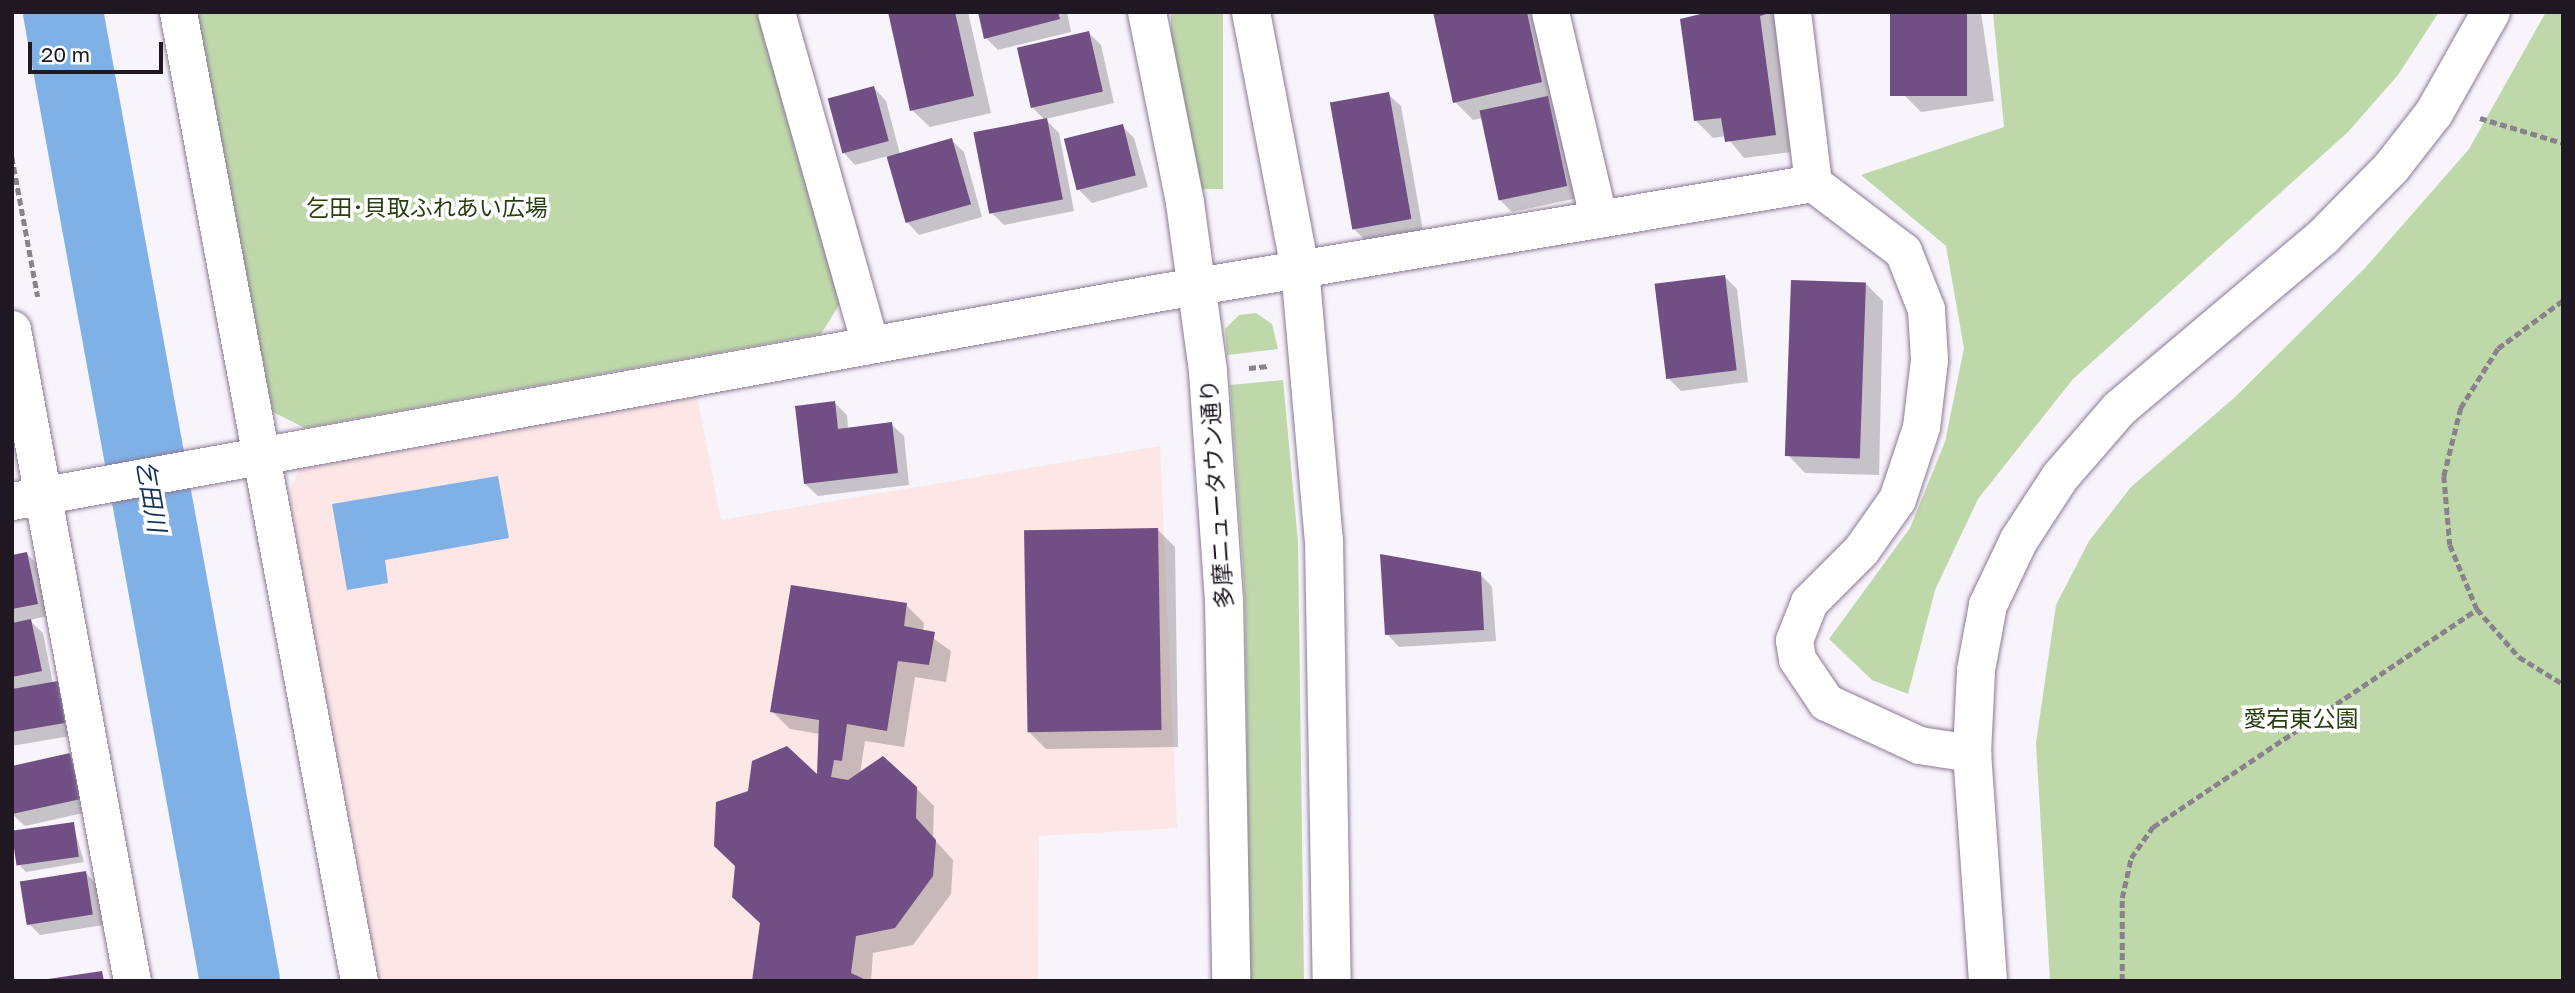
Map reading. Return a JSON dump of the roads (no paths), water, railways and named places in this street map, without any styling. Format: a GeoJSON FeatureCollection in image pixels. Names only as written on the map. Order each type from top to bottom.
{"type":"FeatureCollection","features":[{"type":"Feature","properties":{"kind":"main road","name":"多摩ニュータウン通り"},"geometry":{"type":"LineString","coordinates":[[1147,12],[1199,285],[1224,600],[1231,981]]}},
{"type":"Feature","properties":{"kind":"main road"},"geometry":{"type":"LineString","coordinates":[[1251,12],[1300,268],[1324,540],[1332,981]]}},
{"type":"Feature","properties":{"kind":"main road"},"geometry":{"type":"LineString","coordinates":[[1988,981],[1972,753],[1988,605],[2060,477],[2120,408],[2323,237],[2391,168],[2434,113],[2491,12]]}},
{"type":"Feature","properties":{"kind":"street"},"geometry":{"type":"LineString","coordinates":[[177,12],[250,405],[265,456],[359,981]]}},
{"type":"Feature","properties":{"kind":"street"},"geometry":{"type":"LineString","coordinates":[[776,12],[870,344]]}},
{"type":"Feature","properties":{"kind":"street"},"geometry":{"type":"LineString","coordinates":[[1550,12],[1598,217]]}},
{"type":"Feature","properties":{"kind":"street"},"geometry":{"type":"LineString","coordinates":[[1792,12],[1813,183],[1903,251],[1926,309],[1929,360],[1921,427],[1897,499],[1861,551],[1809,602],[1794,640],[1797,659],[1826,702],[1919,745],[1972,753]]}},
{"type":"Feature","properties":{"kind":"street"},"geometry":{"type":"LineString","coordinates":[[27,498],[1199,285],[1813,183]]}},
{"type":"Feature","properties":{"kind":"street"},"geometry":{"type":"LineString","coordinates":[[12,329],[27,498],[132,981]]}},
{"type":"Feature","properties":{"kind":"water"},"geometry":{"type":"Polygon","coordinates":[[[498,476],[509,538],[385,560],[388,583],[347,590],[332,504],[498,476]]]}},
{"type":"Feature","properties":{"kind":"waterway","name":"乞田川"},"geometry":{"type":"LineString","coordinates":[[63,12],[240,981]]}},
{"type":"Feature","properties":{"kind":"park label","name":"乞田･貝取ふれあい広場"},"geometry":{"type":"Point","coordinates":[427,207]}},
{"type":"Feature","properties":{"kind":"park label","name":"愛宕東公園"},"geometry":{"type":"Point","coordinates":[2301,718]}}]}
